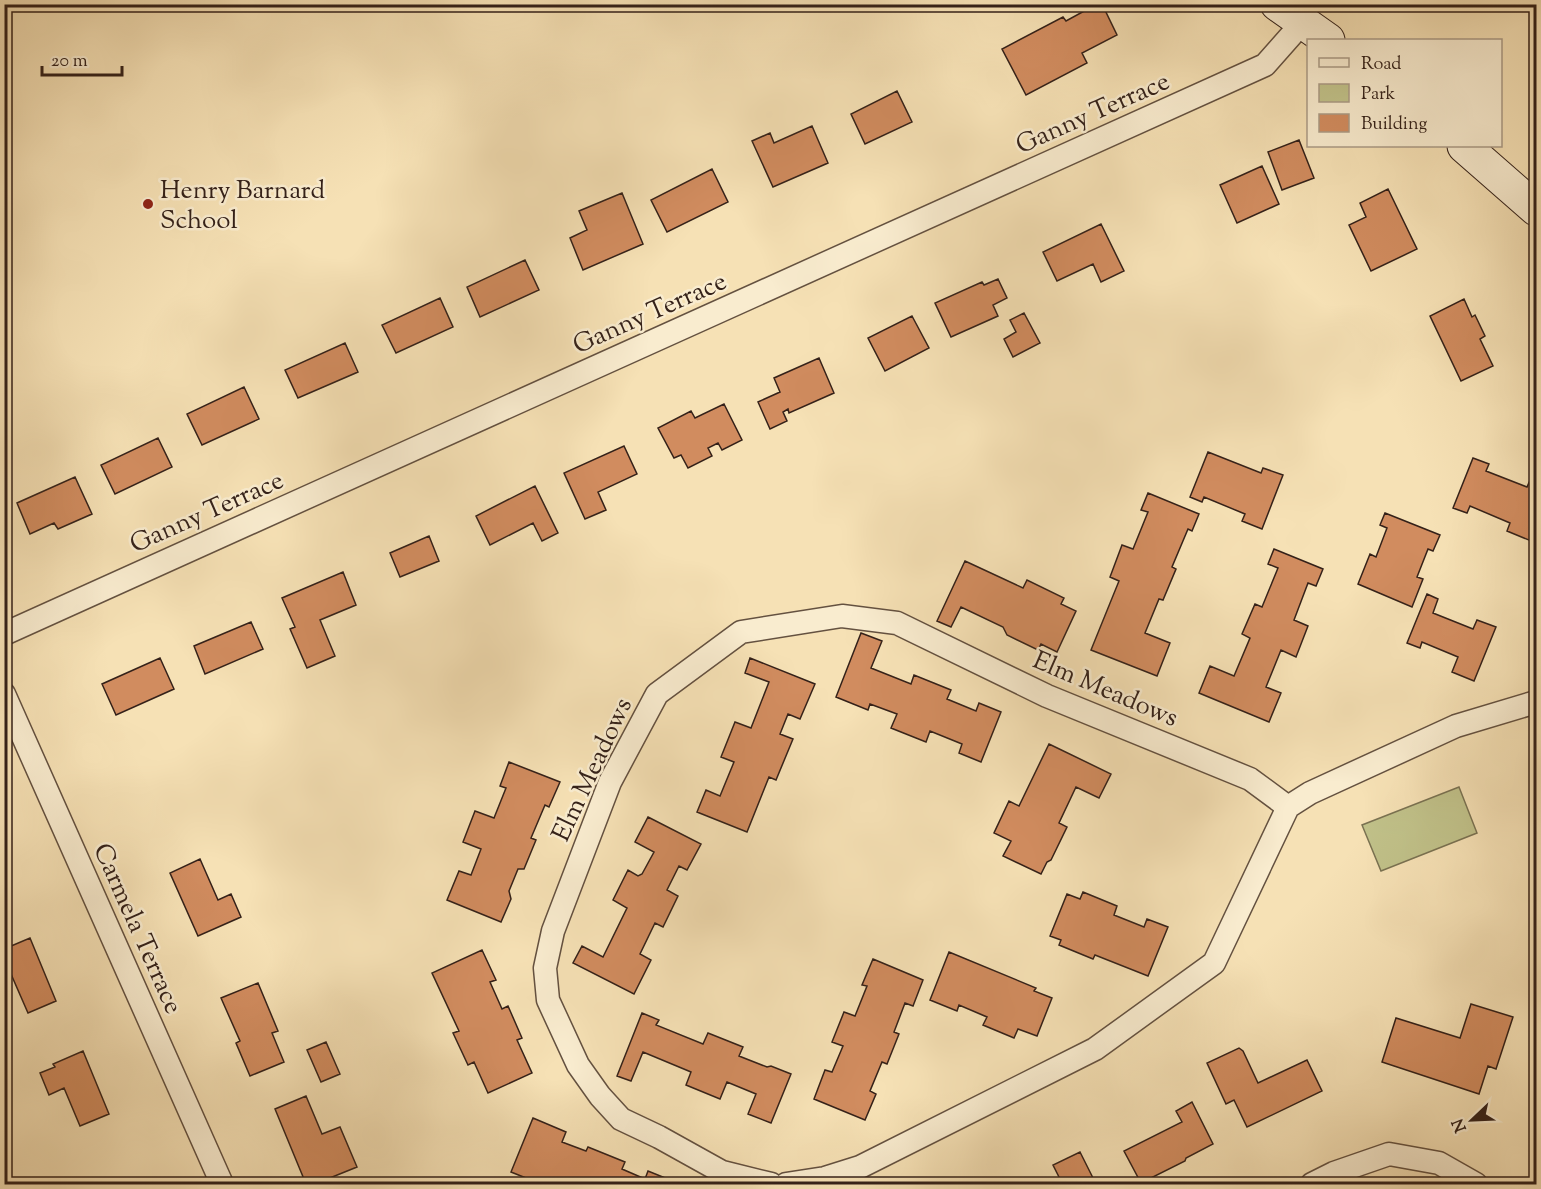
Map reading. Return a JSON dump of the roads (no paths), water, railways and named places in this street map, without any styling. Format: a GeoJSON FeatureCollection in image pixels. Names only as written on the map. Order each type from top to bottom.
{"type":"FeatureCollection","features":[{"type":"Feature","properties":{"kind":"main road"},"geometry":{"type":"LineString","coordinates":[[1276,4],[1316,31]]}},
{"type":"Feature","properties":{"kind":"main road"},"geometry":{"type":"LineString","coordinates":[[1465,147],[1536,208]]}},
{"type":"Feature","properties":{"kind":"street","name":"Ganny Terrace"},"geometry":{"type":"LineString","coordinates":[[4,634],[1265,65],[1316,31]]}},
{"type":"Feature","properties":{"kind":"street","name":"Elm Meadows"},"geometry":{"type":"LineString","coordinates":[[771,1185],[722,1172],[621,1119],[600,1096],[578,1065],[548,1000],[545,968],[553,931],[610,782],[657,694],[741,632],[842,616],[897,623],[1047,696],[1250,779],[1288,807]]}},
{"type":"Feature","properties":{"kind":"street","name":"Carmela Terrace"},"geometry":{"type":"LineString","coordinates":[[4,694],[222,1185]]}},
{"type":"Feature","properties":{"kind":"street"},"geometry":{"type":"LineString","coordinates":[[786,1185],[825,1178],[860,1167],[1095,1049],[1214,963],[1288,807],[1332,782],[1455,726],[1536,702]]}},
{"type":"Feature","properties":{"kind":"street"},"geometry":{"type":"LineString","coordinates":[[1312,1185],[1334,1173],[1389,1154],[1439,1163],[1476,1185]]}},
{"type":"Feature","properties":{"kind":"place","name":"Henry Barnard School"},"geometry":{"type":"Point","coordinates":[148,204]}}]}
